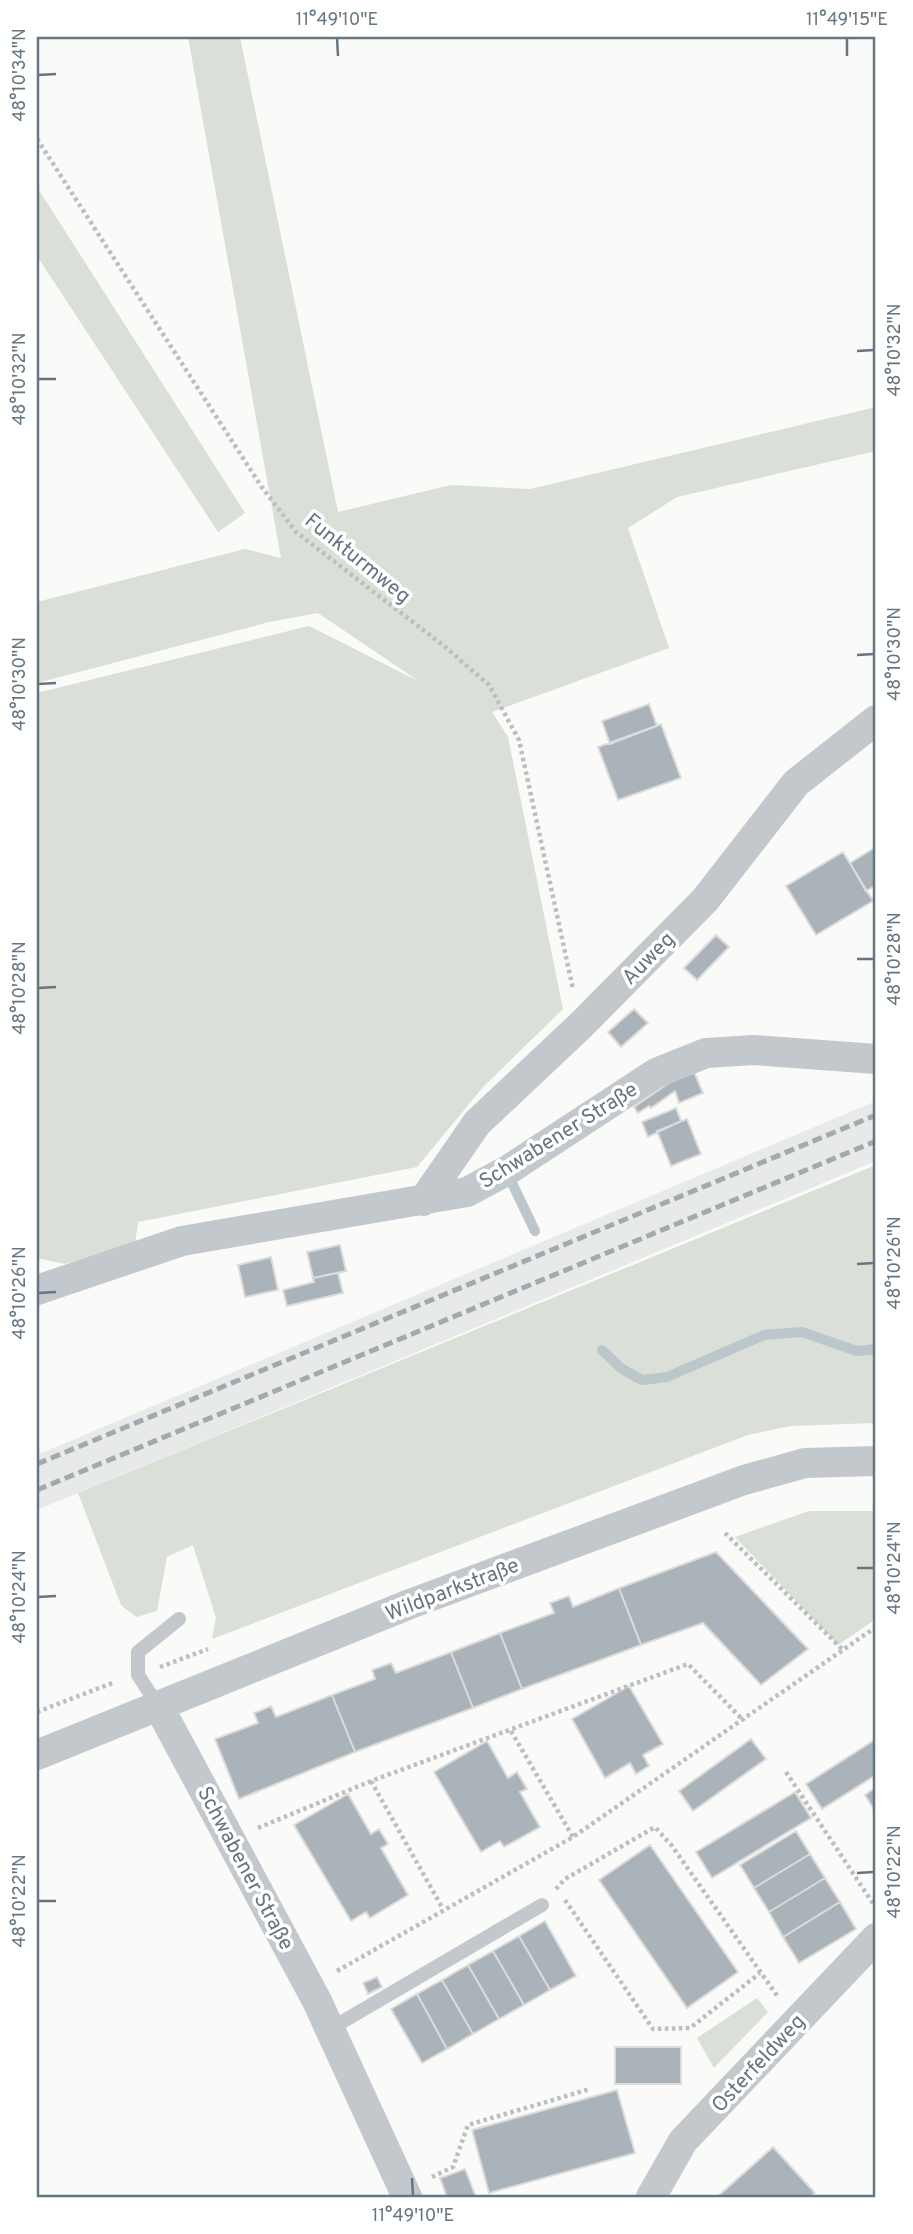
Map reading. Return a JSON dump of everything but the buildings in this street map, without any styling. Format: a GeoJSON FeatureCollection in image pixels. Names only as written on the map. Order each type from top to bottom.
{"type":"FeatureCollection","features":[{"type":"Feature","properties":{"kind":"street","name":"Auweg"},"geometry":{"type":"LineString","coordinates":[[423,1201],[477,1123],[581,1025],[705,900],[796,783],[876,720]]}},
{"type":"Feature","properties":{"kind":"street","name":"Schwabener Straße"},"geometry":{"type":"LineString","coordinates":[[37,1290],[182,1241],[467,1192],[508,1170],[656,1073],[706,1053],[754,1050],[876,1059]]}},
{"type":"Feature","properties":{"kind":"street","name":"Wildparkstraße"},"geometry":{"type":"LineString","coordinates":[[37,1755],[410,1604],[744,1480],[804,1463],[876,1461]]}},
{"type":"Feature","properties":{"kind":"street","name":"Schwabener Straße"},"geometry":{"type":"LineString","coordinates":[[159,1707],[311,1989],[407,2197]]}},
{"type":"Feature","properties":{"kind":"street","name":"Osterfeldweg"},"geometry":{"type":"LineString","coordinates":[[650,2197],[683,2141],[737,2088],[876,1938]]}},
{"type":"Feature","properties":{"kind":"lane"},"geometry":{"type":"LineString","coordinates":[[159,1707],[138,1675],[138,1652],[180,1619]]}},
{"type":"Feature","properties":{"kind":"lane"},"geometry":{"type":"LineString","coordinates":[[330,2029],[542,1905]]}},
{"type":"Feature","properties":{"kind":"path","name":"Funkturmweg"},"geometry":{"type":"LineString","coordinates":[[37,139],[261,486],[296,532],[489,685],[519,740],[581,1025]]}},
{"type":"Feature","properties":{"kind":"path"},"geometry":{"type":"LineString","coordinates":[[725,1533],[844,1651]]}},
{"type":"Feature","properties":{"kind":"path"},"geometry":{"type":"LineString","coordinates":[[327,1977],[573,1837],[745,1721],[876,1627]]}},
{"type":"Feature","properties":{"kind":"path"},"geometry":{"type":"LineString","coordinates":[[247,1833],[371,1781],[688,1664],[745,1721]]}},
{"type":"Feature","properties":{"kind":"path"},"geometry":{"type":"LineString","coordinates":[[511,1731],[573,1837]]}},
{"type":"Feature","properties":{"kind":"path"},"geometry":{"type":"LineString","coordinates":[[786,1772],[876,1908]]}},
{"type":"Feature","properties":{"kind":"path"},"geometry":{"type":"LineString","coordinates":[[371,1781],[443,1909]]}},
{"type":"Feature","properties":{"kind":"path"},"geometry":{"type":"LineString","coordinates":[[542,1905],[565,1879],[655,1827],[795,2023]]}},
{"type":"Feature","properties":{"kind":"path"},"geometry":{"type":"LineString","coordinates":[[557,1888],[653,2029],[690,2028],[760,1972]]}},
{"type":"Feature","properties":{"kind":"path"},"geometry":{"type":"LineString","coordinates":[[430,2178],[453,2167],[468,2125],[590,2089]]}},
{"type":"Feature","properties":{"kind":"shaded area"},"geometry":{"type":"Polygon","coordinates":[[[188,37],[240,37],[338,512],[451,485],[530,489],[876,407],[876,451],[677,497],[628,528],[669,648],[492,712],[508,737],[563,1009],[484,1086],[417,1167],[138,1222],[135,1244],[65,1264],[37,1258],[37,693],[309,626],[420,682],[318,613],[269,622],[37,683],[37,602],[245,549],[281,558],[188,37]]]}},
{"type":"Feature","properties":{"kind":"shaded area"},"geometry":{"type":"Polygon","coordinates":[[[37,187],[245,513],[218,532],[37,256],[37,187]]]}},
{"type":"Feature","properties":{"kind":"shaded area"},"geometry":{"type":"Polygon","coordinates":[[[876,1101],[876,1161],[37,1510],[37,1455],[876,1101]]]}},
{"type":"Feature","properties":{"kind":"shaded area"},"geometry":{"type":"Polygon","coordinates":[[[876,1165],[876,1423],[790,1426],[748,1435],[212,1639],[216,1618],[193,1545],[167,1557],[157,1611],[136,1617],[121,1605],[78,1493],[876,1165]]]}},
{"type":"Feature","properties":{"kind":"shaded area"},"geometry":{"type":"Polygon","coordinates":[[[809,1511],[876,1511],[876,1619],[838,1645],[735,1537],[809,1511]]]}},
{"type":"Feature","properties":{"kind":"shaded area"},"geometry":{"type":"Polygon","coordinates":[[[757,1998],[768,2012],[714,2068],[697,2038],[757,1998]]]}},
{"type":"Feature","properties":{"kind":"waterway"},"geometry":{"type":"LineString","coordinates":[[512,1183],[535,1231]]}},
{"type":"Feature","properties":{"kind":"waterway"},"geometry":{"type":"LineString","coordinates":[[602,1350],[622,1369],[642,1380],[667,1377],[764,1335],[802,1332],[857,1351],[876,1349]]}},
{"type":"Feature","properties":{"kind":"railway"},"geometry":{"type":"LineString","coordinates":[[37,1464],[876,1115]]}},
{"type":"Feature","properties":{"kind":"railway"},"geometry":{"type":"LineString","coordinates":[[37,1490],[876,1141]]}}]}
